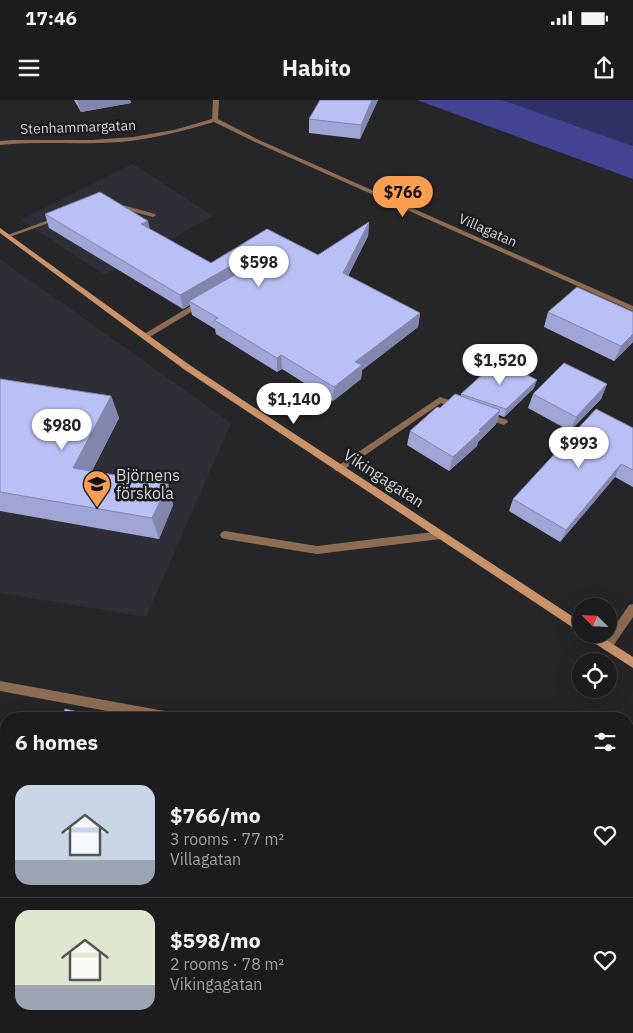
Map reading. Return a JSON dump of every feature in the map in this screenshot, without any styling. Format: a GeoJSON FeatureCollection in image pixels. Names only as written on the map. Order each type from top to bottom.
{"type":"FeatureCollection","features":[{"type":"Feature","properties":{"kind":"street"},"geometry":{"type":"LineString","coordinates":[[215,120],[216,100]]}},
{"type":"Feature","properties":{"kind":"street","name":"Stenhammargatan"},"geometry":{"type":"LineString","coordinates":[[0,143],[127,140],[169,133],[215,120]]}},
{"type":"Feature","properties":{"kind":"street","name":"Villagatan"},"geometry":{"type":"LineString","coordinates":[[215,120],[257,141],[633,309]]}},
{"type":"Feature","properties":{"kind":"street"},"geometry":{"type":"LineString","coordinates":[[104,202],[153,215]]}},
{"type":"Feature","properties":{"kind":"street"},"geometry":{"type":"LineString","coordinates":[[8,236],[69,214]]}},
{"type":"Feature","properties":{"kind":"street","name":"Vikingagatan"},"geometry":{"type":"LineString","coordinates":[[0,230],[188,368],[572,622]]}},
{"type":"Feature","properties":{"kind":"street"},"geometry":{"type":"LineString","coordinates":[[145,336],[211,298]]}},
{"type":"Feature","properties":{"kind":"street"},"geometry":{"type":"LineString","coordinates":[[339,469],[440,400],[468,409]]}},
{"type":"Feature","properties":{"kind":"street"},"geometry":{"type":"LineString","coordinates":[[477,412],[504,422]]}},
{"type":"Feature","properties":{"kind":"street"},"geometry":{"type":"LineString","coordinates":[[225,535],[317,550],[441,535]]}},
{"type":"Feature","properties":{"kind":"street"},"geometry":{"type":"LineString","coordinates":[[607,646],[633,608]]}},
{"type":"Feature","properties":{"kind":"street"},"geometry":{"type":"LineString","coordinates":[[602,643],[633,663]]}},
{"type":"Feature","properties":{"kind":"street"},"geometry":{"type":"LineString","coordinates":[[0,686],[142,712]]}},
{"type":"Feature","properties":{"kind":"shaded area"},"geometry":{"type":"Polygon","coordinates":[[[417,100],[502,100],[633,146],[633,179],[417,100]]]}},
{"type":"Feature","properties":{"kind":"shaded area"},"geometry":{"type":"Polygon","coordinates":[[[502,100],[633,100],[633,146],[502,100]]]}},
{"type":"Feature","properties":{"kind":"shaded area"},"geometry":{"type":"Polygon","coordinates":[[[133,164],[213,216],[105,275],[21,220],[133,164]]]}},
{"type":"Feature","properties":{"kind":"shaded area","name":"Björnens förskola"},"geometry":{"type":"Polygon","coordinates":[[[0,259],[231,423],[146,617],[0,593],[0,259]]]}},
{"type":"Feature","properties":{"kind":"building"},"geometry":{"type":"Polygon","coordinates":[[[320,100],[372,100],[361,125],[309,119],[320,100]]]}},
{"type":"Feature","properties":{"kind":"building"},"geometry":{"type":"Polygon","coordinates":[[[100,192],[148,221],[141,224],[211,263],[267,229],[318,255],[369,222],[343,273],[420,313],[355,362],[362,365],[334,387],[281,355],[277,358],[214,320],[218,318],[189,301],[257,262],[256,258],[248,256],[180,295],[45,214],[100,192]]]}},
{"type":"Feature","properties":{"kind":"building"},"geometry":{"type":"Polygon","coordinates":[[[577,287],[633,312],[633,334],[621,346],[548,312],[577,287]]]}},
{"type":"Feature","properties":{"kind":"building"},"geometry":{"type":"Polygon","coordinates":[[[498,360],[537,380],[506,409],[461,394],[498,360]]]}},
{"type":"Feature","properties":{"kind":"building"},"geometry":{"type":"Polygon","coordinates":[[[564,363],[607,384],[576,417],[533,394],[564,363]]]}},
{"type":"Feature","properties":{"kind":"building"},"geometry":{"type":"Polygon","coordinates":[[[0,379],[111,396],[73,468],[168,484],[152,518],[0,492],[0,379]]]}},
{"type":"Feature","properties":{"kind":"building"},"geometry":{"type":"Polygon","coordinates":[[[455,394],[500,410],[453,457],[410,431],[455,394]]]}},
{"type":"Feature","properties":{"kind":"building"},"geometry":{"type":"Polygon","coordinates":[[[596,409],[633,428],[633,470],[621,464],[566,530],[513,499],[596,409]]]}},
{"type":"Feature","properties":{"kind":"building"},"geometry":{"type":"Polygon","coordinates":[[[65,709],[78,712],[64,712],[65,709]]]}},
{"type":"Feature","properties":{"kind":"place","name":"Björnens förskola"},"geometry":{"type":"Point","coordinates":[97,508]}}]}
